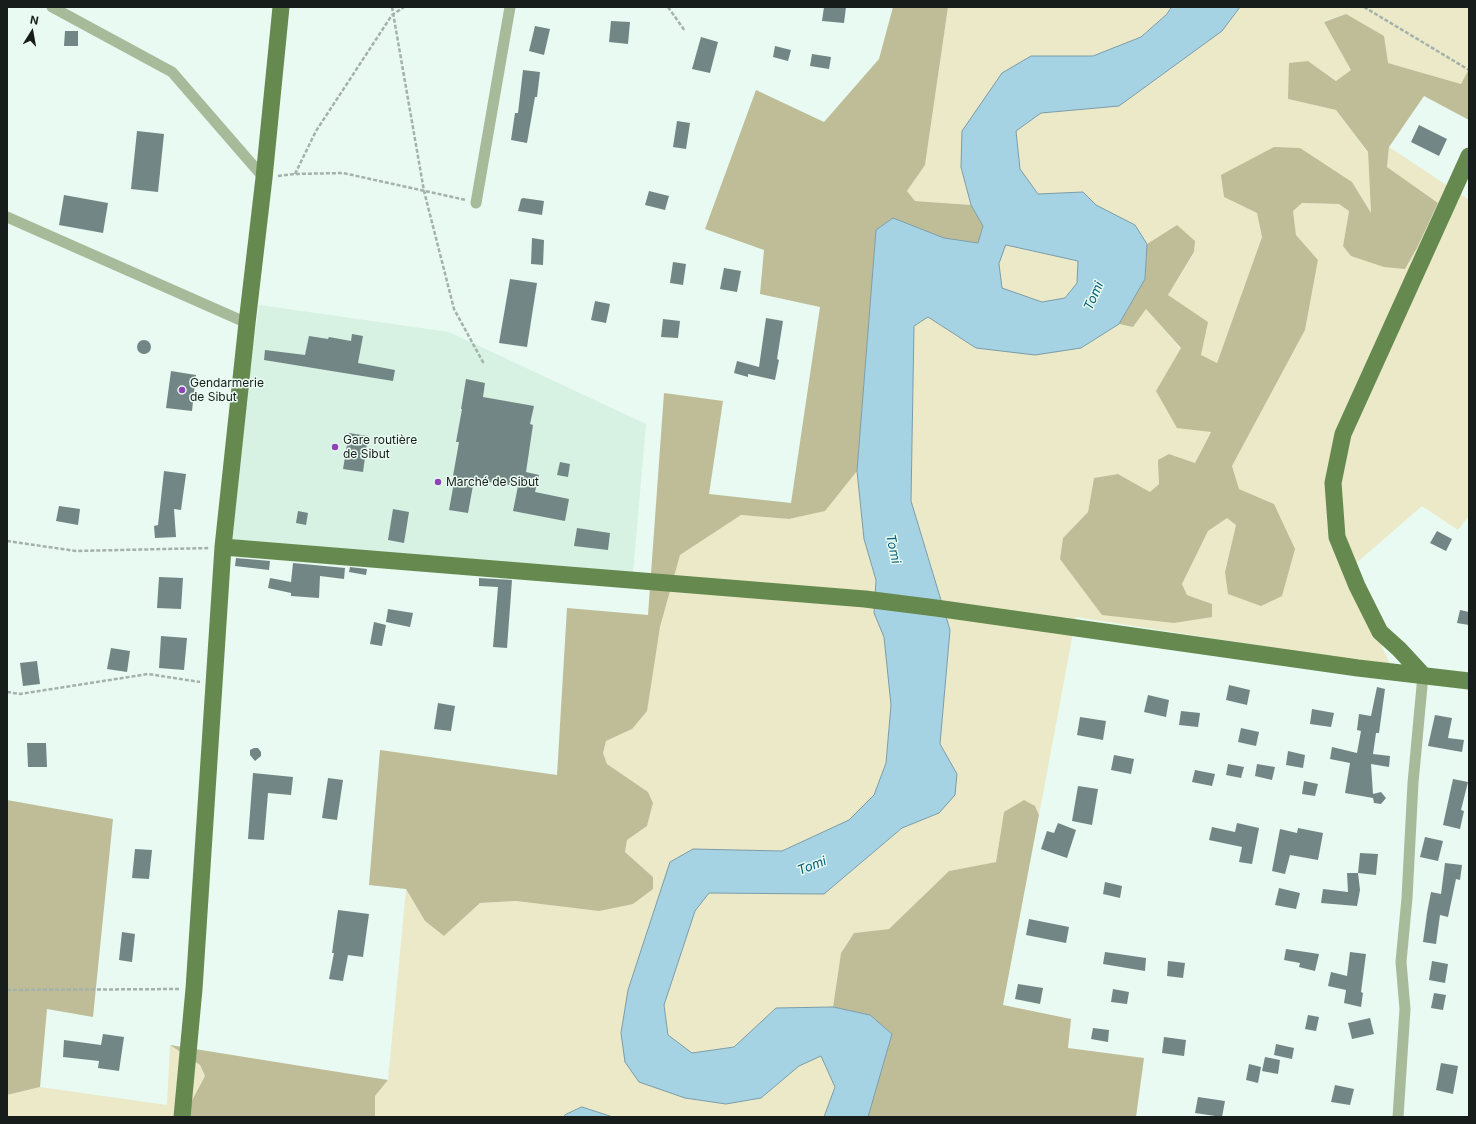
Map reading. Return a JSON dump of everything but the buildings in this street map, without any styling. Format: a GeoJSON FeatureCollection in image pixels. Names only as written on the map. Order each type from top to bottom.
{"type":"FeatureCollection","features":[{"type":"Feature","properties":{"kind":"main road"},"geometry":{"type":"LineString","coordinates":[[182,1117],[194,989],[223,547],[264,178],[281,7]]}},
{"type":"Feature","properties":{"kind":"main road"},"geometry":{"type":"LineString","coordinates":[[1423,675],[1380,632],[1357,586],[1338,537],[1333,483],[1343,434],[1469,156]]}},
{"type":"Feature","properties":{"kind":"main road"},"geometry":{"type":"LineString","coordinates":[[223,547],[865,599],[1358,668],[1469,681]]}},
{"type":"Feature","properties":{"kind":"street"},"geometry":{"type":"LineString","coordinates":[[52,7],[172,72],[264,178]]}},
{"type":"Feature","properties":{"kind":"street"},"geometry":{"type":"LineString","coordinates":[[476,203],[510,7]]}},
{"type":"Feature","properties":{"kind":"street"},"geometry":{"type":"LineString","coordinates":[[7,217],[247,324]]}},
{"type":"Feature","properties":{"kind":"street"},"geometry":{"type":"LineString","coordinates":[[1398,1117],[1405,1009],[1402,962],[1413,783],[1423,675]]}},
{"type":"Feature","properties":{"kind":"path"},"geometry":{"type":"LineString","coordinates":[[392,7],[392,16],[424,191],[454,309],[484,364]]}},
{"type":"Feature","properties":{"kind":"path"},"geometry":{"type":"LineString","coordinates":[[295,174],[316,131],[392,16],[404,7]]}},
{"type":"Feature","properties":{"kind":"path"},"geometry":{"type":"LineString","coordinates":[[668,7],[685,32]]}},
{"type":"Feature","properties":{"kind":"path"},"geometry":{"type":"LineString","coordinates":[[1364,7],[1469,70]]}},
{"type":"Feature","properties":{"kind":"path"},"geometry":{"type":"LineString","coordinates":[[264,178],[295,174],[343,173],[476,203]]}},
{"type":"Feature","properties":{"kind":"path"},"geometry":{"type":"LineString","coordinates":[[7,541],[76,551],[223,547]]}},
{"type":"Feature","properties":{"kind":"path"},"geometry":{"type":"LineString","coordinates":[[7,692],[20,694],[148,674],[214,684]]}},
{"type":"Feature","properties":{"kind":"path"},"geometry":{"type":"LineString","coordinates":[[7,990],[194,989]]}},
{"type":"Feature","properties":{"kind":"shaded area"},"geometry":{"type":"Polygon","coordinates":[[[893,7],[948,7],[925,165],[907,191],[915,201],[971,205],[983,226],[978,243],[944,238],[893,218],[876,230],[857,471],[825,511],[789,519],[741,515],[680,555],[660,627],[647,711],[632,729],[606,741],[603,753],[607,764],[648,792],[653,803],[647,826],[627,840],[625,852],[653,877],[653,889],[633,904],[599,911],[516,901],[480,903],[444,936],[425,921],[406,889],[369,885],[380,750],[557,775],[567,608],[648,615],[664,393],[723,401],[709,494],[791,503],[820,307],[760,294],[764,250],[705,229],[756,90],[824,122],[879,59],[893,7]]]}},
{"type":"Feature","properties":{"kind":"shaded area"},"geometry":{"type":"Polygon","coordinates":[[[948,7],[1172,7],[1166,15],[1141,37],[1093,56],[1031,56],[961,167],[971,205],[915,201],[907,191],[925,165],[948,7]]]}},
{"type":"Feature","properties":{"kind":"shaded area"},"geometry":{"type":"Polygon","coordinates":[[[1240,7],[1469,7],[1469,69],[1461,84],[1388,63],[1346,14],[1324,21],[1352,69],[1337,81],[1308,61],[1288,99],[1336,110],[1368,153],[1371,214],[1352,182],[1224,197],[1257,213],[1262,237],[1217,363],[1201,356],[1207,322],[1168,295],[1194,253],[1177,225],[1147,244],[1135,225],[1096,205],[1083,192],[1038,194],[1020,170],[1016,131],[1041,113],[1119,106],[1222,31],[1240,7]]]}},
{"type":"Feature","properties":{"kind":"shaded area"},"geometry":{"type":"Polygon","coordinates":[[[1346,14],[1384,36],[1388,63],[1461,84],[1469,69],[1469,120],[1424,96],[1389,147],[1387,167],[1438,203],[1417,248],[1405,269],[1384,267],[1351,256],[1343,246],[1349,211],[1339,204],[1302,203],[1293,211],[1296,235],[1318,260],[1305,330],[1232,466],[1239,489],[1274,504],[1295,549],[1282,596],[1261,606],[1228,594],[1225,572],[1236,525],[1227,518],[1208,531],[1182,584],[1187,595],[1212,604],[1212,617],[1174,623],[1102,615],[1060,559],[1063,538],[1088,512],[1094,478],[1118,474],[1150,492],[1159,484],[1158,460],[1169,454],[1195,463],[1211,432],[1177,428],[1156,391],[1181,348],[1146,309],[1133,327],[1119,324],[1145,279],[1147,244],[1177,225],[1195,241],[1194,252],[1168,295],[1208,322],[1201,355],[1217,363],[1262,237],[1257,213],[1224,197],[1221,175],[1274,147],[1300,148],[1352,182],[1371,213],[1368,152],[1336,110],[1288,99],[1289,63],[1308,61],[1336,81],[1351,70],[1324,22],[1346,14]]]}},
{"type":"Feature","properties":{"kind":"shaded area"},"geometry":{"type":"Polygon","coordinates":[[[1389,147],[1469,200],[1469,515],[1458,530],[1422,506],[1347,571],[1391,666],[1076,617],[1039,815],[1035,806],[1004,812],[996,862],[949,871],[889,929],[854,933],[841,953],[833,1007],[776,1008],[734,1047],[692,1053],[668,1035],[664,1005],[695,911],[709,893],[824,894],[902,828],[939,813],[957,774],[940,744],[950,630],[911,501],[914,326],[928,317],[976,348],[1081,348],[1119,324],[1133,327],[1146,309],[1181,349],[1211,431],[1195,463],[1169,454],[1159,484],[1150,492],[1118,474],[1094,478],[1088,512],[1063,538],[1060,559],[1212,604],[1187,595],[1182,584],[1208,531],[1227,517],[1236,525],[1225,571],[1274,504],[1239,489],[1232,466],[1305,330],[1318,260],[1296,235],[1293,211],[1302,203],[1339,204],[1349,210],[1343,246],[1405,269],[1417,248],[1438,203],[1387,167],[1389,147]]]}},
{"type":"Feature","properties":{"kind":"shaded area"},"geometry":{"type":"Polygon","coordinates":[[[1006,244],[1078,261],[1077,283],[1065,298],[1042,302],[1002,288],[999,264],[1006,244]]]}},
{"type":"Feature","properties":{"kind":"shaded area","name":"Marché de Sibut"},"geometry":{"type":"Polygon","coordinates":[[[259,305],[449,332],[646,424],[633,572],[227,539],[259,305]]]}},
{"type":"Feature","properties":{"kind":"shaded area"},"geometry":{"type":"Polygon","coordinates":[[[857,471],[864,539],[876,580],[874,613],[884,637],[891,705],[886,763],[874,795],[849,820],[782,851],[693,849],[671,862],[628,990],[621,1033],[685,1098],[726,1104],[761,1098],[799,1066],[821,1056],[835,1087],[824,1117],[613,1117],[582,1107],[565,1115],[564,1117],[375,1117],[375,1096],[388,1080],[406,889],[425,921],[444,936],[480,903],[516,901],[599,911],[653,877],[625,852],[627,840],[647,826],[653,803],[648,792],[607,764],[603,753],[606,741],[632,729],[680,555],[741,515],[789,519],[824,511],[857,471]]]}},
{"type":"Feature","properties":{"kind":"shaded area"},"geometry":{"type":"Polygon","coordinates":[[[7,800],[113,819],[93,1017],[47,1009],[40,1087],[7,1095],[7,800]]]}},
{"type":"Feature","properties":{"kind":"shaded area"},"geometry":{"type":"Polygon","coordinates":[[[1024,800],[1035,806],[1039,815],[1003,1005],[1071,1019],[1068,1048],[1144,1058],[1136,1117],[868,1117],[892,1034],[870,1015],[833,1007],[841,953],[854,933],[889,929],[949,871],[996,862],[1004,812],[1024,800]]]}},
{"type":"Feature","properties":{"kind":"shaded area"},"geometry":{"type":"Polygon","coordinates":[[[170,1045],[200,1065],[205,1076],[183,1117],[7,1117],[7,1095],[40,1087],[167,1105],[170,1045]]]}},
{"type":"Feature","properties":{"kind":"shaded area"},"geometry":{"type":"Polygon","coordinates":[[[170,1045],[388,1080],[375,1096],[375,1117],[183,1117],[205,1076],[200,1065],[170,1045]]]}},
{"type":"Feature","properties":{"kind":"water","name":"Tomi"},"geometry":{"type":"Polygon","coordinates":[[[1172,7],[1240,7],[1222,31],[1119,106],[1041,113],[1016,131],[1020,169],[1038,194],[1083,192],[1096,205],[1135,225],[1147,244],[1145,279],[1119,324],[1081,348],[1035,355],[976,348],[928,317],[914,326],[911,501],[950,630],[940,744],[957,774],[955,795],[939,813],[902,828],[824,894],[709,893],[695,911],[664,1005],[668,1035],[692,1053],[734,1047],[776,1008],[833,1007],[870,1015],[892,1034],[868,1117],[824,1117],[835,1087],[821,1056],[799,1066],[761,1098],[726,1104],[685,1098],[639,1082],[625,1062],[621,1033],[628,990],[670,862],[693,849],[782,851],[849,820],[874,795],[886,763],[891,705],[884,637],[874,613],[876,580],[864,539],[857,471],[876,230],[893,218],[944,238],[978,243],[983,226],[971,205],[961,167],[962,131],[1002,73],[1031,56],[1093,56],[1141,37],[1166,15],[1172,7]],[[1006,245],[999,264],[1002,288],[1042,302],[1065,298],[1077,283],[1078,261],[1006,245]]]}},
{"type":"Feature","properties":{"kind":"water"},"geometry":{"type":"Polygon","coordinates":[[[582,1107],[613,1117],[564,1117],[565,1115],[582,1107]]]}},
{"type":"Feature","properties":{"kind":"place","name":"Gendarmerie de Sibut"},"geometry":{"type":"Point","coordinates":[182,390]}},
{"type":"Feature","properties":{"kind":"place","name":"Gare routière de Sibut"},"geometry":{"type":"Point","coordinates":[335,447]}},
{"type":"Feature","properties":{"kind":"place","name":"Marché de Sibut"},"geometry":{"type":"Point","coordinates":[438,482]}}]}
